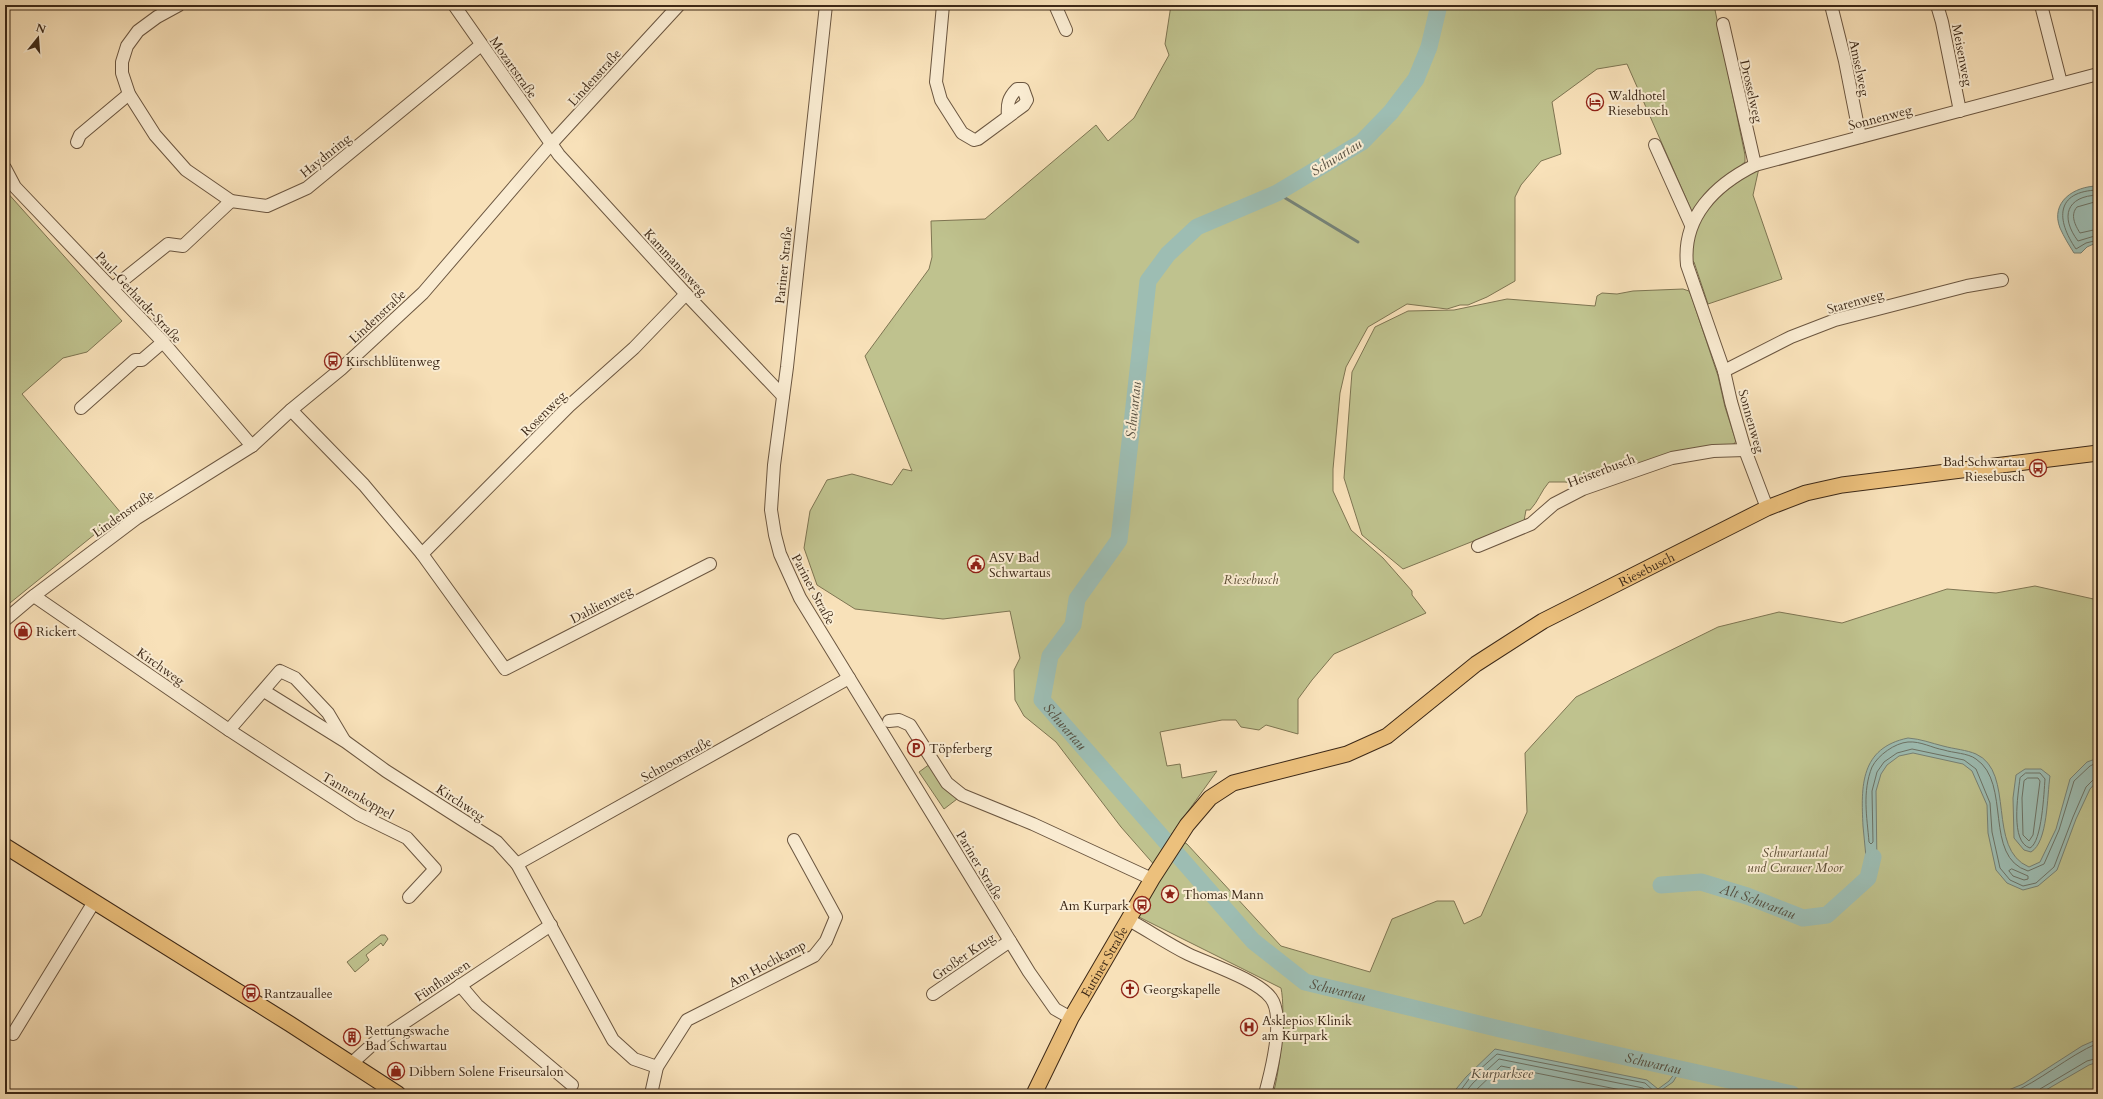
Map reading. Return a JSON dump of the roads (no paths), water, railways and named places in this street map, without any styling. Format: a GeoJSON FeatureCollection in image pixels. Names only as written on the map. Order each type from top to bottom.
{"type":"FeatureCollection","features":[{"type":"Feature","properties":{"kind":"main road","name":"Riesebusch"},"geometry":{"type":"LineString","coordinates":[[1233,783],[1347,754],[1387,736],[1476,664],[1543,621],[1767,508],[1806,493],[1842,485],[2098,453]]}},
{"type":"Feature","properties":{"kind":"main road","name":"Eutiner Straße"},"geometry":{"type":"LineString","coordinates":[[1034,1094],[1071,1018],[1152,879],[1198,810],[1210,798],[1233,783]]}},
{"type":"Feature","properties":{"kind":"main road"},"geometry":{"type":"LineString","coordinates":[[5,846],[352,1063],[397,1094]]}},
{"type":"Feature","properties":{"kind":"street","name":"Haydnring"},"geometry":{"type":"LineString","coordinates":[[180,5],[157,17],[138,31],[126,46],[122,62],[122,73],[130,94],[155,135],[186,170],[230,201],[267,206],[307,188],[481,44]]}},
{"type":"Feature","properties":{"kind":"street","name":"Lindenstraße"},"geometry":{"type":"LineString","coordinates":[[5,620],[34,596],[137,518],[252,446],[291,410],[341,369],[423,293],[552,144],[679,5]]}},
{"type":"Feature","properties":{"kind":"street","name":"Pariner Straße"},"geometry":{"type":"LineString","coordinates":[[826,5],[774,466],[771,510],[775,535],[780,554],[800,598],[848,678],[1029,972],[1055,1009],[1071,1018]]}},
{"type":"Feature","properties":{"kind":"street"},"geometry":{"type":"LineString","coordinates":[[943,5],[936,82],[941,100],[962,133],[974,140],[1008,117]]}},
{"type":"Feature","properties":{"kind":"street"},"geometry":{"type":"LineString","coordinates":[[1054,5],[1066,30]]}},
{"type":"Feature","properties":{"kind":"street","name":"Amselweg"},"geometry":{"type":"LineString","coordinates":[[1831,5],[1845,61],[1860,137]]}},
{"type":"Feature","properties":{"kind":"street","name":"Meisenweg"},"geometry":{"type":"LineString","coordinates":[[1937,5],[1942,22],[1960,111]]}},
{"type":"Feature","properties":{"kind":"street"},"geometry":{"type":"LineString","coordinates":[[2041,5],[2061,83]]}},
{"type":"Feature","properties":{"kind":"street","name":"Mozartstraße"},"geometry":{"type":"LineString","coordinates":[[456,6],[552,144]]}},
{"type":"Feature","properties":{"kind":"street","name":"Drosselweg"},"geometry":{"type":"LineString","coordinates":[[1723,24],[1755,165]]}},
{"type":"Feature","properties":{"kind":"street","name":"Sonnenweg"},"geometry":{"type":"LineString","coordinates":[[1767,508],[1745,450],[1730,402],[1724,372],[1687,265],[1686,251],[1691,225],[1704,205],[1722,187],[1740,173],[1755,165],[2098,74]]}},
{"type":"Feature","properties":{"kind":"street"},"geometry":{"type":"LineString","coordinates":[[77,142],[80,135],[130,94]]}},
{"type":"Feature","properties":{"kind":"street","name":"Kammannsweg"},"geometry":{"type":"LineString","coordinates":[[552,144],[564,161],[686,294],[783,396]]}},
{"type":"Feature","properties":{"kind":"street"},"geometry":{"type":"LineString","coordinates":[[1655,145],[1679,202],[1691,225]]}},
{"type":"Feature","properties":{"kind":"street","name":"Paul-Gerhardt-Straße"},"geometry":{"type":"LineString","coordinates":[[5,168],[15,187],[163,342],[252,446]]}},
{"type":"Feature","properties":{"kind":"street"},"geometry":{"type":"LineString","coordinates":[[113,288],[168,244],[184,246],[230,201]]}},
{"type":"Feature","properties":{"kind":"street","name":"Starenweg"},"geometry":{"type":"LineString","coordinates":[[1724,372],[1791,337],[1835,320],[1967,286],[2002,280]]}},
{"type":"Feature","properties":{"kind":"street","name":"Rosenweg"},"geometry":{"type":"LineString","coordinates":[[422,554],[569,406],[634,348],[686,294]]}},
{"type":"Feature","properties":{"kind":"street"},"geometry":{"type":"LineString","coordinates":[[81,408],[135,360],[142,360],[163,342]]}},
{"type":"Feature","properties":{"kind":"street"},"geometry":{"type":"LineString","coordinates":[[291,410],[364,485],[422,554]]}},
{"type":"Feature","properties":{"kind":"street","name":"Heisterbusch"},"geometry":{"type":"LineString","coordinates":[[1478,546],[1531,524],[1554,504],[1583,490],[1672,458],[1713,451],[1745,450]]}},
{"type":"Feature","properties":{"kind":"street","name":"Dahlienweg"},"geometry":{"type":"LineString","coordinates":[[422,554],[505,669],[710,564]]}},
{"type":"Feature","properties":{"kind":"street","name":"Kirchweg"},"geometry":{"type":"LineString","coordinates":[[34,596],[229,730],[280,671],[295,678],[328,713],[346,742]]}},
{"type":"Feature","properties":{"kind":"street","name":"Schnoorstraße"},"geometry":{"type":"LineString","coordinates":[[517,864],[848,678]]}},
{"type":"Feature","properties":{"kind":"street","name":"Kirchweg"},"geometry":{"type":"LineString","coordinates":[[264,691],[346,742],[386,771],[497,842],[517,864]]}},
{"type":"Feature","properties":{"kind":"street"},"geometry":{"type":"LineString","coordinates":[[889,721],[899,720],[910,725],[947,783],[962,795],[1033,824],[1152,879]]}},
{"type":"Feature","properties":{"kind":"street","name":"Tannenkoppel"},"geometry":{"type":"LineString","coordinates":[[229,730],[358,814],[407,838],[435,869],[409,898]]}},
{"type":"Feature","properties":{"kind":"street","name":"Am Hochkamp"},"geometry":{"type":"LineString","coordinates":[[651,1094],[657,1067],[687,1020],[814,956],[826,941],[836,917],[794,840]]}},
{"type":"Feature","properties":{"kind":"street"},"geometry":{"type":"LineString","coordinates":[[517,864],[613,1040],[634,1059],[657,1067]]}},
{"type":"Feature","properties":{"kind":"street"},"geometry":{"type":"LineString","coordinates":[[13,1034],[94,902]]}},
{"type":"Feature","properties":{"kind":"street"},"geometry":{"type":"LineString","coordinates":[[1129,920],[1187,953],[1242,978],[1271,998],[1276,1012],[1278,1025],[1265,1094]]}},
{"type":"Feature","properties":{"kind":"street","name":"Fünfhausen"},"geometry":{"type":"LineString","coordinates":[[352,1063],[374,1043],[551,925]]}},
{"type":"Feature","properties":{"kind":"street","name":"Großer Krug"},"geometry":{"type":"LineString","coordinates":[[933,994],[1010,941]]}},
{"type":"Feature","properties":{"kind":"street"},"geometry":{"type":"LineString","coordinates":[[460,985],[477,1005],[572,1085]]}},
{"type":"Feature","properties":{"kind":"water"},"geometry":{"type":"Polygon","coordinates":[[[2098,186],[2098,242],[2087,247],[2081,253],[2074,253],[2060,228],[2058,210],[2066,197],[2073,192],[2098,186]]]}},
{"type":"Feature","properties":{"kind":"water"},"geometry":{"type":"Polygon","coordinates":[[[1908,738],[1922,740],[1976,754],[1988,763],[1995,777],[1999,793],[2008,844],[2016,858],[2029,867],[2040,862],[2056,829],[2070,779],[2087,762],[2098,758],[2098,780],[2090,789],[2076,819],[2057,870],[2038,886],[2023,890],[2007,883],[1996,870],[1988,833],[1987,805],[1972,771],[1963,764],[1913,753],[1899,756],[1887,765],[1881,774],[1876,791],[1877,866],[1868,878],[1862,811],[1862,797],[1867,771],[1872,760],[1880,750],[1892,743],[1908,738]]]}},
{"type":"Feature","properties":{"kind":"water"},"geometry":{"type":"Polygon","coordinates":[[[2025,769],[2041,769],[2050,776],[2044,829],[2037,847],[2031,852],[2024,850],[2014,838],[2013,798],[2016,775],[2025,769]]]}},
{"type":"Feature","properties":{"kind":"water"},"geometry":{"type":"Polygon","coordinates":[[[2098,1039],[2098,1062],[2089,1065],[2039,1094],[1999,1094],[2023,1084],[2082,1046],[2098,1039]]]}},
{"type":"Feature","properties":{"kind":"water","name":"Kurparksee"},"geometry":{"type":"Polygon","coordinates":[[[1495,1049],[1647,1080],[1658,1089],[1669,1081],[1678,1069],[1681,1069],[1673,1082],[1660,1091],[1662,1094],[1452,1094],[1466,1077],[1495,1049]]]}},
{"type":"Feature","properties":{"kind":"waterway","name":"Schwartau"},"geometry":{"type":"LineString","coordinates":[[1439,5],[1429,47],[1416,79],[1391,112],[1362,142],[1277,193],[1197,227],[1168,254],[1148,281],[1119,540],[1077,599],[1073,625],[1050,656],[1042,700],[1253,941],[1305,982],[1500,1029],[1792,1094]]}},
{"type":"Feature","properties":{"kind":"waterway"},"geometry":{"type":"LineString","coordinates":[[1277,193],[1358,242]]}},
{"type":"Feature","properties":{"kind":"waterway","name":"Alt Schwartau"},"geometry":{"type":"LineString","coordinates":[[1661,885],[1701,882],[1747,896],[1803,918],[1827,915],[1868,878],[1873,857]]}},
{"type":"Feature","properties":{"kind":"place","name":"Waldhotel Riesebusch"},"geometry":{"type":"Point","coordinates":[1595,102]}},
{"type":"Feature","properties":{"kind":"place","name":"Kirschblütenweg"},"geometry":{"type":"Point","coordinates":[333,361]}},
{"type":"Feature","properties":{"kind":"place","name":"Bad Schwartau Riesebusch"},"geometry":{"type":"Point","coordinates":[2038,468]}},
{"type":"Feature","properties":{"kind":"place","name":"ASV Bad Schwartaus"},"geometry":{"type":"Point","coordinates":[976,564]}},
{"type":"Feature","properties":{"kind":"place","name":"Rickert"},"geometry":{"type":"Point","coordinates":[23,631]}},
{"type":"Feature","properties":{"kind":"place","name":"Töpferberg"},"geometry":{"type":"Point","coordinates":[916,748]}},
{"type":"Feature","properties":{"kind":"place","name":"Thomas Mann"},"geometry":{"type":"Point","coordinates":[1170,894]}},
{"type":"Feature","properties":{"kind":"place","name":"Am Kurpark"},"geometry":{"type":"Point","coordinates":[1142,905]}},
{"type":"Feature","properties":{"kind":"place","name":"Georgskapelle"},"geometry":{"type":"Point","coordinates":[1130,989]}},
{"type":"Feature","properties":{"kind":"place","name":"Rantzauallee"},"geometry":{"type":"Point","coordinates":[251,993]}},
{"type":"Feature","properties":{"kind":"place","name":"Asklepios Klinik am Kurpark"},"geometry":{"type":"Point","coordinates":[1249,1027]}},
{"type":"Feature","properties":{"kind":"place","name":"Rettungswache Bad Schwartau"},"geometry":{"type":"Point","coordinates":[352,1037]}},
{"type":"Feature","properties":{"kind":"place","name":"Dibbern Solene Friseursalon"},"geometry":{"type":"Point","coordinates":[396,1071]}},
{"type":"Feature","properties":{"kind":"park label","name":"Schwartautal und Curauer Moor"},"geometry":{"type":"Point","coordinates":[1795,860]}}]}
